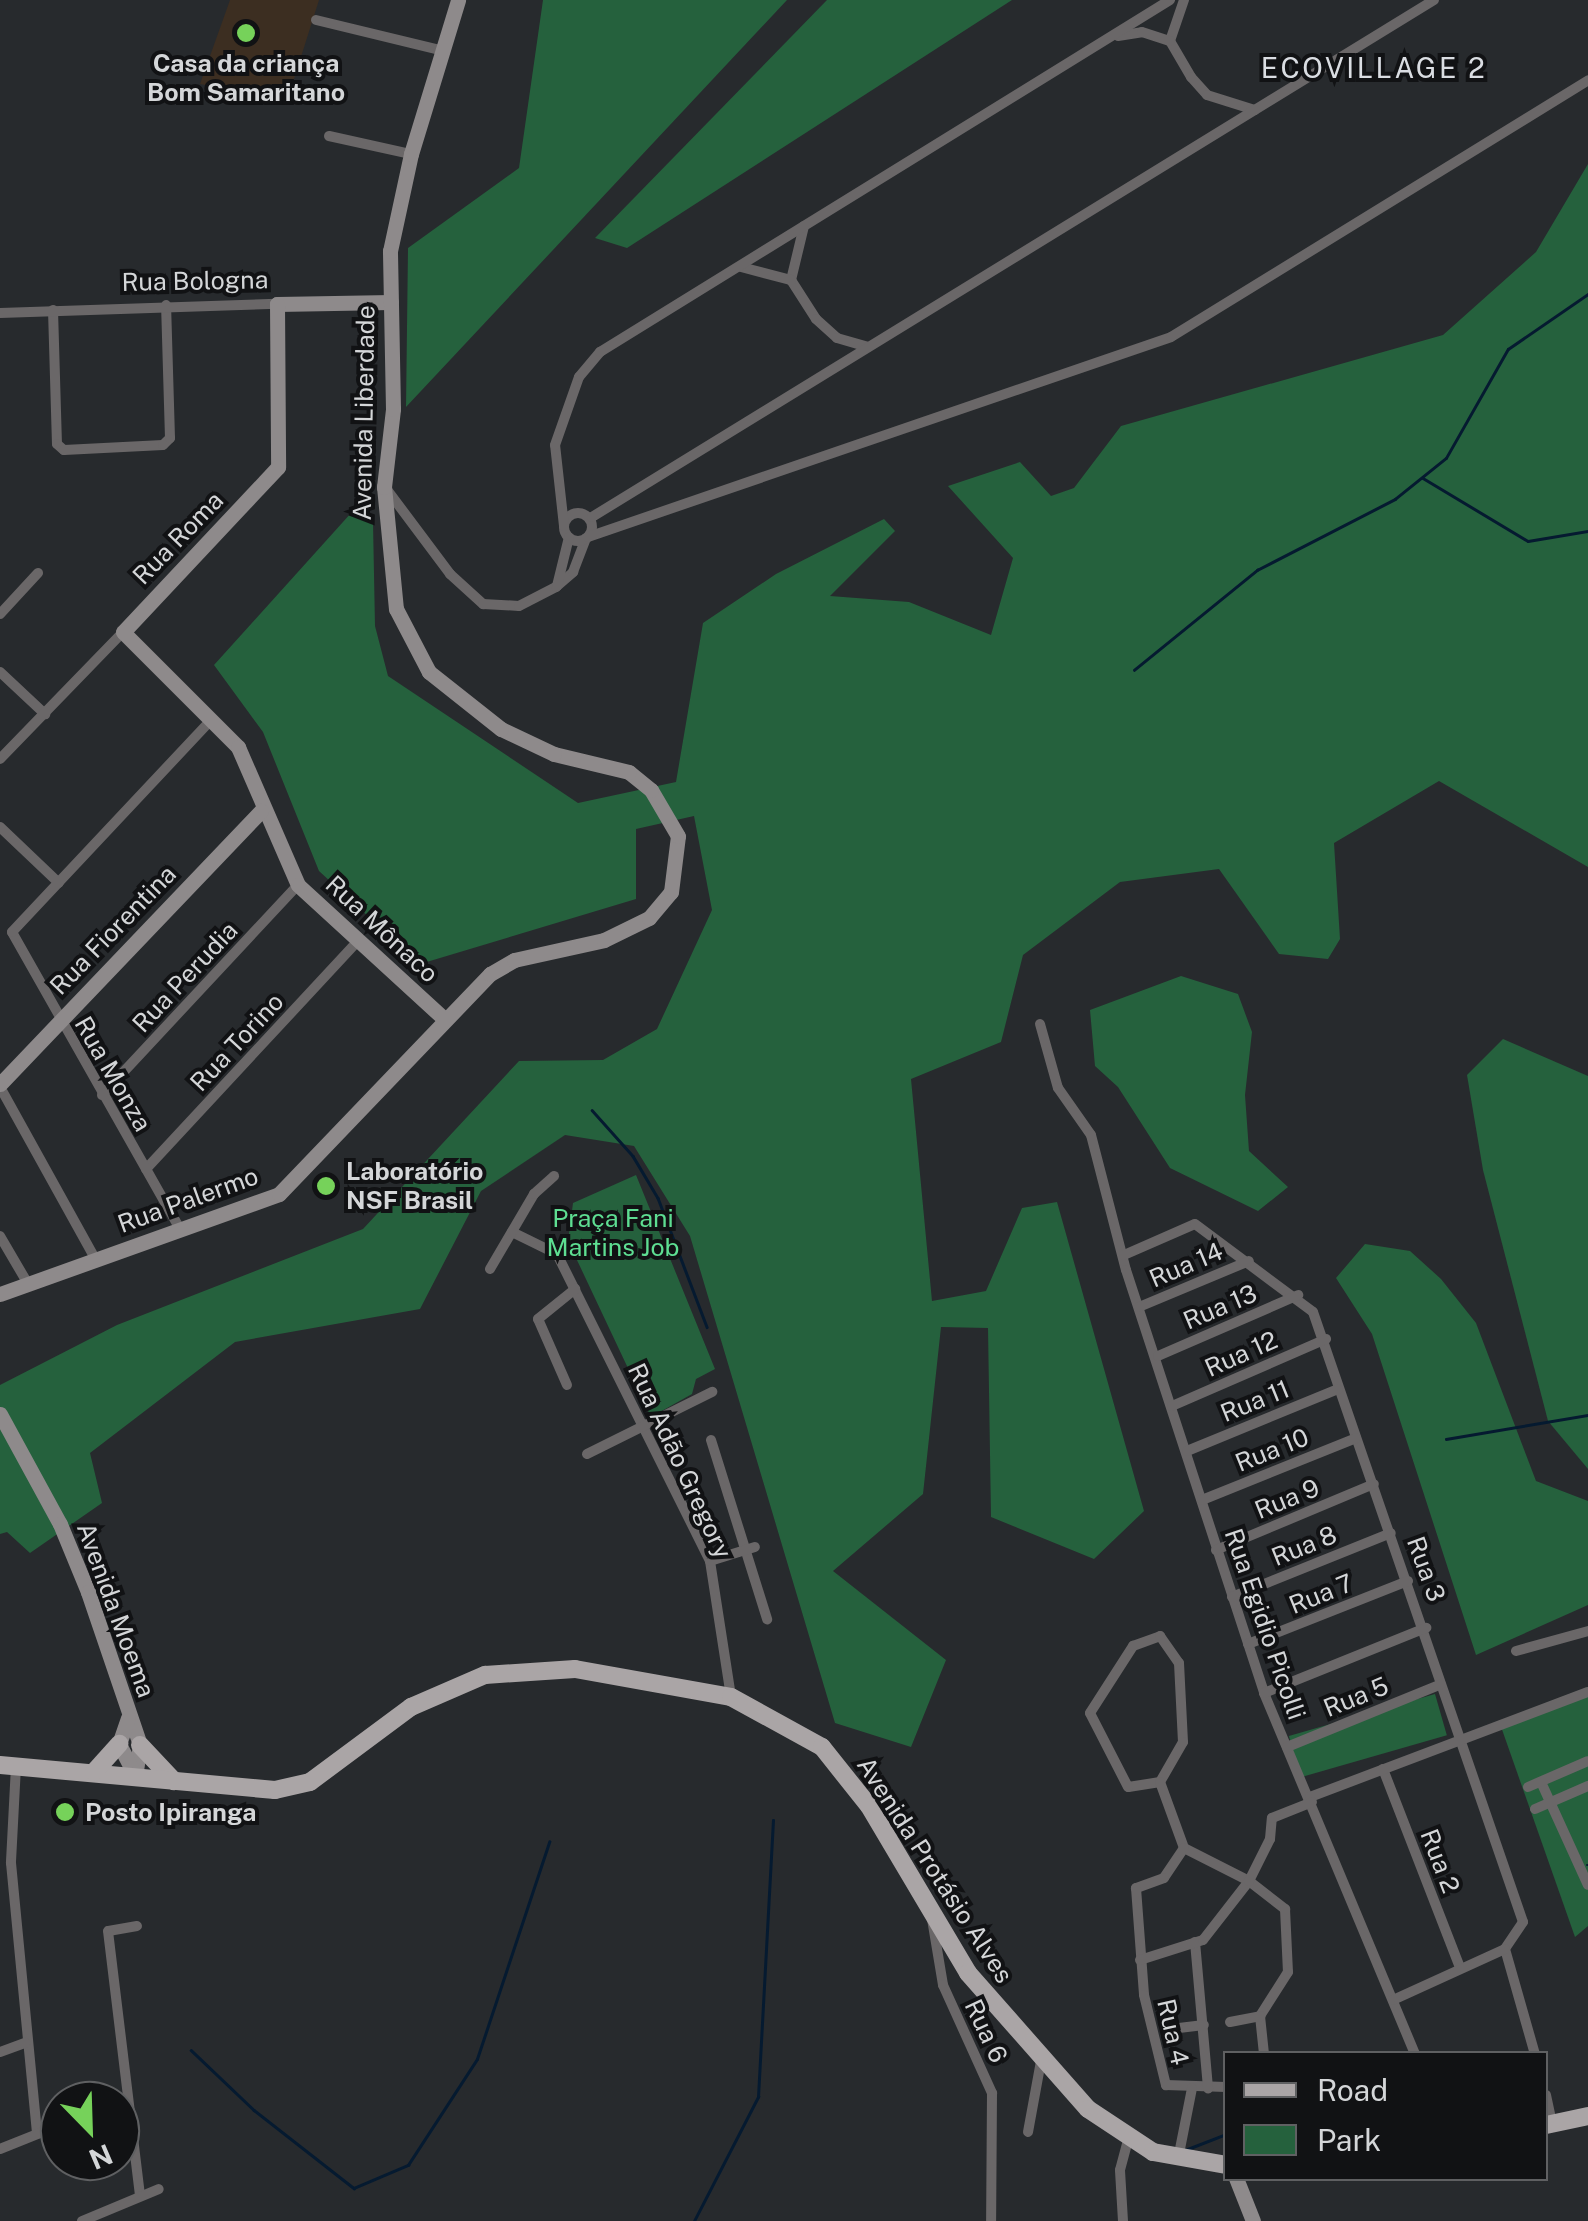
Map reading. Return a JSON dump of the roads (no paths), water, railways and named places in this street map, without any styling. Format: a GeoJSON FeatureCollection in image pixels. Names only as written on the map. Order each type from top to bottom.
{"type":"FeatureCollection","features":[{"type":"Feature","properties":{"kind":"main road","name":"Avenida Liberdade"},"geometry":{"type":"LineString","coordinates":[[443,1018],[514,960],[604,940],[649,918],[671,892],[678,836],[666,808],[629,772],[554,754],[501,730],[429,672],[396,609],[384,486],[393,410],[390,251],[411,154],[458,0]]}},
{"type":"Feature","properties":{"kind":"main road","name":"Rua Bologna"},"geometry":{"type":"LineString","coordinates":[[277,304],[391,302]]}},
{"type":"Feature","properties":{"kind":"main road","name":"Rua Roma"},"geometry":{"type":"LineString","coordinates":[[123,632],[278,467],[277,304]]}},
{"type":"Feature","properties":{"kind":"main road","name":"Rua Mônaco"},"geometry":{"type":"LineString","coordinates":[[123,632],[238,747],[261,811],[298,885],[443,1018]]}},
{"type":"Feature","properties":{"kind":"main road","name":"Rua Fiorentina"},"geometry":{"type":"LineString","coordinates":[[0,1086],[261,811]]}},
{"type":"Feature","properties":{"kind":"main road","name":"Rua Palermo"},"geometry":{"type":"LineString","coordinates":[[0,1294],[279,1194],[443,1018]]}},
{"type":"Feature","properties":{"kind":"main road","name":"Avenida Moema"},"geometry":{"type":"LineString","coordinates":[[0,1414],[60,1524],[140,1745]]}},
{"type":"Feature","properties":{"kind":"main road","name":"Avenida Protásio Alves"},"geometry":{"type":"LineString","coordinates":[[8,1765],[135,1775],[231,1790],[310,1782],[411,1708],[484,1675],[575,1669],[731,1697],[822,1747],[869,1806],[932,1919],[1040,2061],[1128,2140],[1178,2159],[1223,2166]]}},
{"type":"Feature","properties":{"kind":"main road"},"geometry":{"type":"LineString","coordinates":[[701,1690],[728,1676]]}},
{"type":"Feature","properties":{"kind":"main road","name":"Avenida Moema"},"geometry":{"type":"LineString","coordinates":[[119,1744],[128,1718]]}},
{"type":"Feature","properties":{"kind":"main road"},"geometry":{"type":"LineString","coordinates":[[94,1772],[119,1744],[135,1775]]}},
{"type":"Feature","properties":{"kind":"main road"},"geometry":{"type":"LineString","coordinates":[[140,1745],[174,1782]]}},
{"type":"Feature","properties":{"kind":"main road"},"geometry":{"type":"LineString","coordinates":[[135,1775],[140,1745]]}},
{"type":"Feature","properties":{"kind":"main road"},"geometry":{"type":"LineString","coordinates":[[1549,2124],[1588,2116]]}},
{"type":"Feature","properties":{"kind":"main road"},"geometry":{"type":"LineString","coordinates":[[1237,2181],[1253,2221]]}},
{"type":"Feature","properties":{"kind":"street"},"geometry":{"type":"LineString","coordinates":[[566,532],[556,445],[579,377],[626,334],[741,267],[1170,0]]}},
{"type":"Feature","properties":{"kind":"street"},"geometry":{"type":"LineString","coordinates":[[1170,41],[1184,0]]}},
{"type":"Feature","properties":{"kind":"street"},"geometry":{"type":"LineString","coordinates":[[589,517],[1434,0]]}},
{"type":"Feature","properties":{"kind":"street"},"geometry":{"type":"LineString","coordinates":[[316,20],[440,50]]}},
{"type":"Feature","properties":{"kind":"street"},"geometry":{"type":"LineString","coordinates":[[1110,38],[1142,32],[1170,41],[1208,95],[1255,110]]}},
{"type":"Feature","properties":{"kind":"street"},"geometry":{"type":"LineString","coordinates":[[566,532],[587,538],[1170,337],[1588,80]]}},
{"type":"Feature","properties":{"kind":"street"},"geometry":{"type":"LineString","coordinates":[[329,136],[411,154]]}},
{"type":"Feature","properties":{"kind":"street"},"geometry":{"type":"LineString","coordinates":[[791,280],[804,226]]}},
{"type":"Feature","properties":{"kind":"street"},"geometry":{"type":"LineString","coordinates":[[741,267],[791,280],[816,319],[837,338],[868,348]]}},
{"type":"Feature","properties":{"kind":"street","name":"Rua Bologna"},"geometry":{"type":"LineString","coordinates":[[0,313],[277,304]]}},
{"type":"Feature","properties":{"kind":"street"},"geometry":{"type":"LineString","coordinates":[[54,310],[60,448],[166,442],[166,305]]}},
{"type":"Feature","properties":{"kind":"street"},"geometry":{"type":"LineString","coordinates":[[384,486],[450,574],[483,604],[519,606],[556,587],[573,572],[587,538],[589,517]]}},
{"type":"Feature","properties":{"kind":"street"},"geometry":{"type":"LineString","coordinates":[[558,488],[574,514],[627,524]]}},
{"type":"Feature","properties":{"kind":"street"},"geometry":{"type":"LineString","coordinates":[[627,524],[624,505],[630,492]]}},
{"type":"Feature","properties":{"kind":"street"},"geometry":{"type":"LineString","coordinates":[[556,587],[566,532],[574,514]]}},
{"type":"Feature","properties":{"kind":"street"},"geometry":{"type":"LineString","coordinates":[[0,614],[38,573]]}},
{"type":"Feature","properties":{"kind":"street","name":"Rua Roma"},"geometry":{"type":"LineString","coordinates":[[0,759],[123,632]]}},
{"type":"Feature","properties":{"kind":"street"},"geometry":{"type":"LineString","coordinates":[[0,672],[45,714]]}},
{"type":"Feature","properties":{"kind":"street","name":"Rua Monza"},"geometry":{"type":"LineString","coordinates":[[180,1229],[12,938],[212,719]]}},
{"type":"Feature","properties":{"kind":"street"},"geometry":{"type":"LineString","coordinates":[[0,827],[59,883]]}},
{"type":"Feature","properties":{"kind":"street","name":"Rua Perudia"},"geometry":{"type":"LineString","coordinates":[[102,1095],[298,885]]}},
{"type":"Feature","properties":{"kind":"street","name":"Rua Torino"},"geometry":{"type":"LineString","coordinates":[[146,1170],[358,941]]}},
{"type":"Feature","properties":{"kind":"street","name":"Rua Egidio Picolli"},"geometry":{"type":"LineString","coordinates":[[1040,1024],[1058,1088],[1091,1134],[1139,1307],[1158,1356],[1264,1694],[1414,2051]]}},
{"type":"Feature","properties":{"kind":"street"},"geometry":{"type":"LineString","coordinates":[[0,1086],[96,1260]]}},
{"type":"Feature","properties":{"kind":"street"},"geometry":{"type":"LineString","coordinates":[[490,1269],[554,1176]]}},
{"type":"Feature","properties":{"kind":"street","name":"Rua 3"},"geometry":{"type":"LineString","coordinates":[[1124,1255],[1195,1224],[1298,1295],[1326,1339],[1338,1389],[1426,1628],[1441,1684],[1523,1922],[1505,1949]]}},
{"type":"Feature","properties":{"kind":"street","name":"Rua Adão Gregory"},"geometry":{"type":"LineString","coordinates":[[512,1232],[557,1254],[710,1561],[731,1697]]}},
{"type":"Feature","properties":{"kind":"street"},"geometry":{"type":"LineString","coordinates":[[0,1236],[28,1284]]}},
{"type":"Feature","properties":{"kind":"street","name":"Rua 14"},"geometry":{"type":"LineString","coordinates":[[1139,1307],[1249,1261]]}},
{"type":"Feature","properties":{"kind":"street"},"geometry":{"type":"LineString","coordinates":[[568,1385],[538,1319],[575,1289]]}},
{"type":"Feature","properties":{"kind":"street","name":"Rua 13"},"geometry":{"type":"LineString","coordinates":[[1158,1356],[1298,1295]]}},
{"type":"Feature","properties":{"kind":"street","name":"Rua 12"},"geometry":{"type":"LineString","coordinates":[[1172,1406],[1326,1339]]}},
{"type":"Feature","properties":{"kind":"street","name":"Rua 11"},"geometry":{"type":"LineString","coordinates":[[1187,1451],[1338,1389]]}},
{"type":"Feature","properties":{"kind":"street"},"geometry":{"type":"LineString","coordinates":[[586,1454],[712,1392]]}},
{"type":"Feature","properties":{"kind":"street","name":"Rua 10"},"geometry":{"type":"LineString","coordinates":[[1202,1500],[1356,1438]]}},
{"type":"Feature","properties":{"kind":"street"},"geometry":{"type":"LineString","coordinates":[[710,1440],[752,1548],[767,1619]]}},
{"type":"Feature","properties":{"kind":"street","name":"Rua 9"},"geometry":{"type":"LineString","coordinates":[[1216,1550],[1374,1484]]}},
{"type":"Feature","properties":{"kind":"street","name":"Rua 8"},"geometry":{"type":"LineString","coordinates":[[1232,1597],[1391,1533]]}},
{"type":"Feature","properties":{"kind":"street"},"geometry":{"type":"LineString","coordinates":[[710,1561],[752,1548]]}},
{"type":"Feature","properties":{"kind":"street","name":"Rua 7"},"geometry":{"type":"LineString","coordinates":[[1248,1644],[1408,1580]]}},
{"type":"Feature","properties":{"kind":"street"},"geometry":{"type":"LineString","coordinates":[[1264,1694],[1426,1628]]}},
{"type":"Feature","properties":{"kind":"street"},"geometry":{"type":"LineString","coordinates":[[1516,1651],[1588,1631]]}},
{"type":"Feature","properties":{"kind":"street"},"geometry":{"type":"LineString","coordinates":[[1160,1782],[1128,1787],[1090,1714],[1133,1646],[1156,1636],[1179,1664],[1183,1742],[1160,1782],[1184,1848],[1249,1880],[1285,1909],[1288,1976],[1260,2016],[1264,2051]]}},
{"type":"Feature","properties":{"kind":"street","name":"Rua 5"},"geometry":{"type":"LineString","coordinates":[[1287,1747],[1441,1684]]}},
{"type":"Feature","properties":{"kind":"street"},"geometry":{"type":"LineString","coordinates":[[1184,1848],[1164,1878],[1136,1888],[1140,1960],[1195,1942],[1249,1880],[1270,1839],[1272,1818],[1384,1769],[1588,1692]]}},
{"type":"Feature","properties":{"kind":"street"},"geometry":{"type":"LineString","coordinates":[[1528,1788],[1588,1762]]}},
{"type":"Feature","properties":{"kind":"street"},"geometry":{"type":"LineString","coordinates":[[8,1765],[11,1863],[25,2042],[37,2134]]}},
{"type":"Feature","properties":{"kind":"street","name":"Rua 2"},"geometry":{"type":"LineString","coordinates":[[1384,1769],[1460,1968]]}},
{"type":"Feature","properties":{"kind":"street"},"geometry":{"type":"LineString","coordinates":[[1541,1782],[1588,1885]]}},
{"type":"Feature","properties":{"kind":"street"},"geometry":{"type":"LineString","coordinates":[[1535,1809],[1588,1786]]}},
{"type":"Feature","properties":{"kind":"street","name":"Rua 6"},"geometry":{"type":"LineString","coordinates":[[932,1919],[943,1985],[992,2093],[991,2221]]}},
{"type":"Feature","properties":{"kind":"street"},"geometry":{"type":"LineString","coordinates":[[127,2081],[108,1930],[137,1926]]}},
{"type":"Feature","properties":{"kind":"street"},"geometry":{"type":"LineString","coordinates":[[1195,1942],[1208,2088]]}},
{"type":"Feature","properties":{"kind":"street"},"geometry":{"type":"LineString","coordinates":[[1393,2000],[1505,1949],[1534,2051]]}},
{"type":"Feature","properties":{"kind":"street","name":"Rua 4"},"geometry":{"type":"LineString","coordinates":[[1140,1960],[1164,2083],[1192,2088]]}},
{"type":"Feature","properties":{"kind":"street"},"geometry":{"type":"LineString","coordinates":[[1230,2022],[1260,2016]]}},
{"type":"Feature","properties":{"kind":"street"},"geometry":{"type":"LineString","coordinates":[[1179,2028],[1204,2025]]}},
{"type":"Feature","properties":{"kind":"street"},"geometry":{"type":"LineString","coordinates":[[0,2052],[25,2042]]}},
{"type":"Feature","properties":{"kind":"street"},"geometry":{"type":"LineString","coordinates":[[1028,2132],[1040,2061]]}},
{"type":"Feature","properties":{"kind":"street"},"geometry":{"type":"LineString","coordinates":[[1178,2159],[1192,2088],[1223,2087]]}},
{"type":"Feature","properties":{"kind":"street"},"geometry":{"type":"LineString","coordinates":[[0,2150],[40,2133]]}},
{"type":"Feature","properties":{"kind":"street"},"geometry":{"type":"LineString","coordinates":[[1123,2221],[1120,2170],[1128,2140]]}},
{"type":"Feature","properties":{"kind":"street"},"geometry":{"type":"LineString","coordinates":[[138,2181],[140,2196]]}},
{"type":"Feature","properties":{"kind":"street"},"geometry":{"type":"LineString","coordinates":[[82,2221],[159,2189]]}},
{"type":"Feature","properties":{"kind":"waterway"},"geometry":{"type":"LineString","coordinates":[[1134,670],[1257,570],[1395,499],[1446,458],[1508,349],[1588,294]]}},
{"type":"Feature","properties":{"kind":"waterway"},"geometry":{"type":"LineString","coordinates":[[1423,478],[1528,541],[1588,531]]}},
{"type":"Feature","properties":{"kind":"waterway"},"geometry":{"type":"LineString","coordinates":[[592,1110],[633,1156],[658,1198],[707,1327]]}},
{"type":"Feature","properties":{"kind":"waterway"},"geometry":{"type":"LineString","coordinates":[[1446,1439],[1588,1415]]}},
{"type":"Feature","properties":{"kind":"waterway"},"geometry":{"type":"LineString","coordinates":[[694,2221],[758,2097],[773,1820]]}},
{"type":"Feature","properties":{"kind":"waterway"},"geometry":{"type":"LineString","coordinates":[[191,2050],[254,2110],[354,2188],[408,2165],[477,2059],[549,1842]]}},
{"type":"Feature","properties":{"kind":"waterway"},"geometry":{"type":"LineString","coordinates":[[1185,2150],[1223,2135]]}},
{"type":"Feature","properties":{"kind":"place","name":"Casa da criança Bom Samaritano"},"geometry":{"type":"Point","coordinates":[246,33]}},
{"type":"Feature","properties":{"kind":"place","name":"Laboratório NSF Brasil"},"geometry":{"type":"Point","coordinates":[326,1186]}},
{"type":"Feature","properties":{"kind":"place","name":"Posto Ipiranga"},"geometry":{"type":"Point","coordinates":[65,1812]}},
{"type":"Feature","properties":{"kind":"district","name":"ECOVILLAGE 2"},"geometry":{"type":"Point","coordinates":[1374,68]}},
{"type":"Feature","properties":{"kind":"park label","name":"Praça Fani Martins Job"},"geometry":{"type":"Point","coordinates":[613,1234]}}]}
